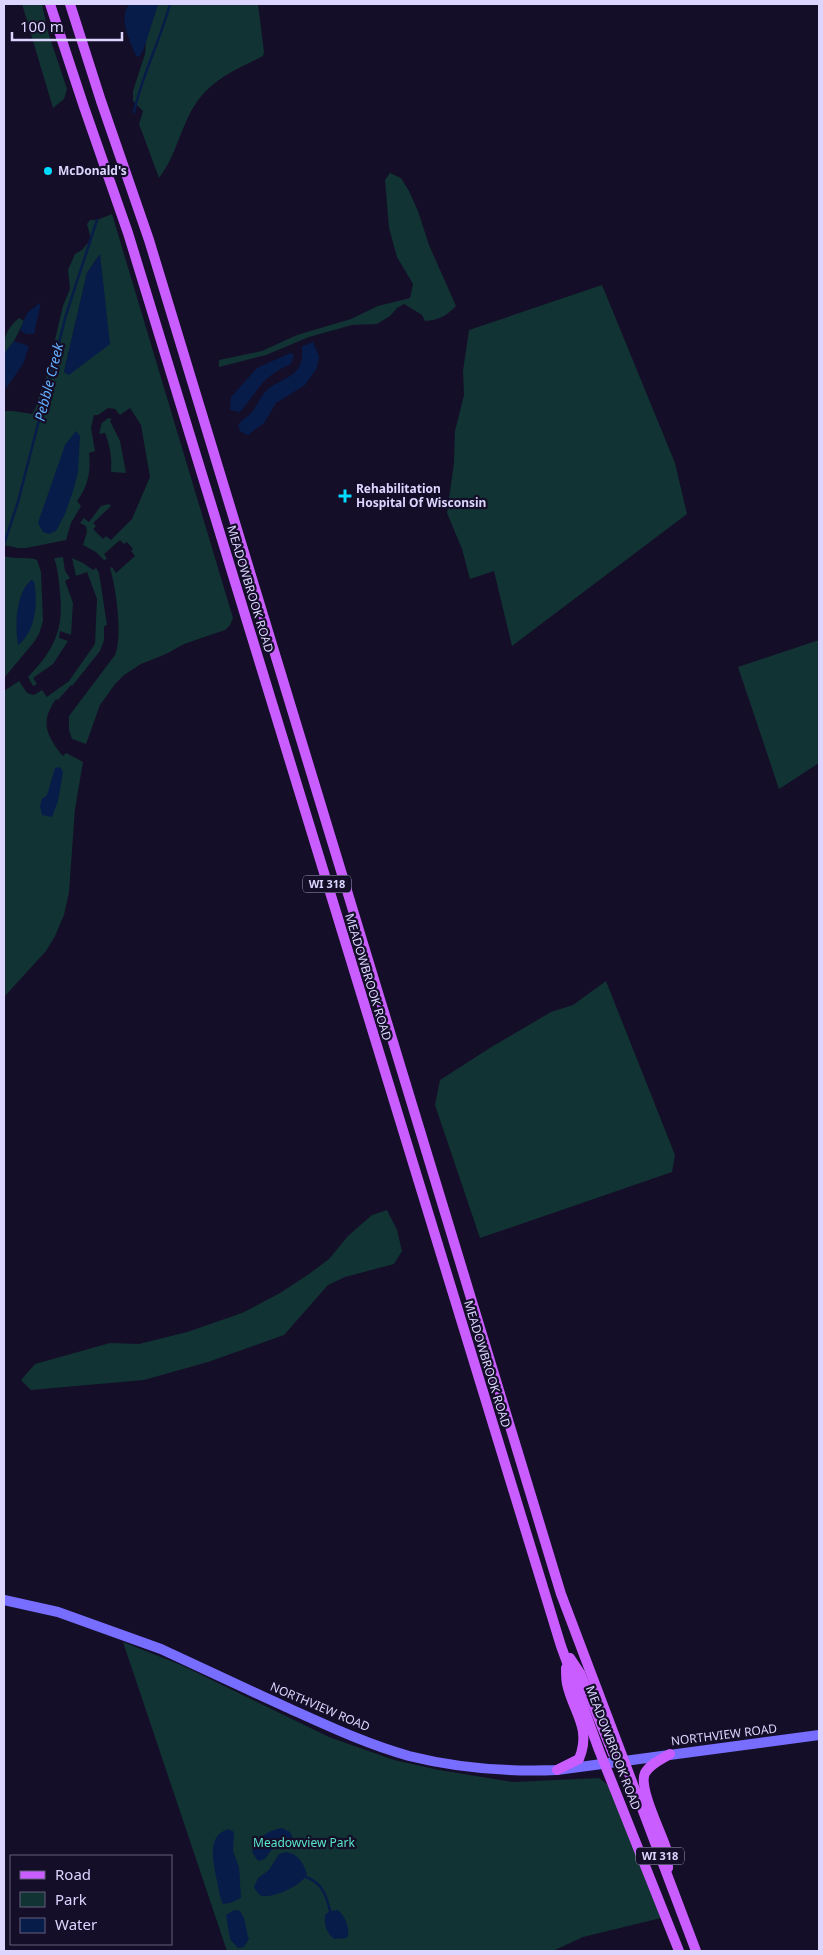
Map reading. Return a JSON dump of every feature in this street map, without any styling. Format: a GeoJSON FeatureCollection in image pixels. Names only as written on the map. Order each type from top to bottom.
{"type":"FeatureCollection","features":[{"type":"Feature","properties":{"kind":"main road","name":"MEADOWBROOK ROAD"},"geometry":{"type":"LineString","coordinates":[[50,4],[128,233],[561,1646],[679,1951]]}},
{"type":"Feature","properties":{"kind":"main road","name":"MEADOWBROOK ROAD"},"geometry":{"type":"LineString","coordinates":[[70,4],[104,111],[150,240],[561,1594],[696,1951]]}},
{"type":"Feature","properties":{"kind":"main road"},"geometry":{"type":"LineString","coordinates":[[561,1646],[580,1673],[613,1754],[624,1761]]}},
{"type":"Feature","properties":{"kind":"main road"},"geometry":{"type":"LineString","coordinates":[[557,1770],[580,1758],[584,1747],[583,1726],[567,1684],[565,1657]]}},
{"type":"Feature","properties":{"kind":"main road"},"geometry":{"type":"LineString","coordinates":[[670,1754],[649,1768],[643,1780],[649,1803],[667,1850],[670,1881]]}},
{"type":"Feature","properties":{"kind":"street","name":"NORTHVIEW ROAD"},"geometry":{"type":"LineString","coordinates":[[4,1600],[58,1612],[161,1649],[342,1733],[409,1756],[485,1769],[557,1770],[819,1735]]}},
{"type":"Feature","properties":{"kind":"green space"},"geometry":{"type":"Polygon","coordinates":[[[22,4],[42,4],[48,32],[67,89],[64,99],[53,108],[22,4]]]}},
{"type":"Feature","properties":{"kind":"green space"},"geometry":{"type":"Polygon","coordinates":[[[158,4],[258,4],[264,52],[263,56],[224,76],[198,100],[189,116],[170,161],[159,178],[139,124],[143,111],[133,101],[133,91],[158,4]]]}},
{"type":"Feature","properties":{"kind":"green space"},"geometry":{"type":"Polygon","coordinates":[[[390,173],[401,178],[409,191],[429,245],[456,306],[442,317],[425,321],[422,315],[404,304],[377,324],[352,325],[309,337],[266,355],[219,367],[219,360],[262,351],[297,335],[351,319],[378,306],[410,298],[413,284],[397,257],[389,228],[385,180],[390,173]]]}},
{"type":"Feature","properties":{"kind":"green space"},"geometry":{"type":"Polygon","coordinates":[[[112,214],[233,618],[225,630],[184,644],[141,664],[124,675],[100,705],[86,744],[72,739],[69,730],[69,716],[115,655],[119,624],[110,568],[112,567],[116,573],[135,556],[131,551],[133,549],[127,542],[124,544],[120,540],[104,554],[107,559],[104,560],[96,552],[83,545],[87,532],[86,526],[80,523],[84,518],[89,522],[101,506],[109,504],[111,506],[93,523],[96,526],[93,529],[103,539],[106,536],[111,540],[132,519],[150,477],[141,425],[130,408],[120,415],[115,409],[108,408],[98,415],[94,415],[91,428],[95,451],[89,453],[88,479],[77,501],[81,506],[71,523],[66,540],[18,548],[4,545],[4,411],[32,414],[36,406],[44,386],[63,306],[70,289],[68,270],[75,254],[82,250],[91,239],[87,224],[90,220],[97,220],[112,214]],[[99,255],[87,273],[64,372],[69,375],[99,255]]]}},
{"type":"Feature","properties":{"kind":"green space"},"geometry":{"type":"Polygon","coordinates":[[[602,285],[675,463],[687,514],[512,646],[494,571],[470,579],[462,549],[447,513],[454,463],[455,431],[464,395],[463,371],[469,330],[602,285]]]}},
{"type":"Feature","properties":{"kind":"green space"},"geometry":{"type":"Polygon","coordinates":[[[19,318],[24,321],[14,341],[4,354],[7,334],[11,326],[19,318]]]}},
{"type":"Feature","properties":{"kind":"green space"},"geometry":{"type":"Polygon","coordinates":[[[108,418],[112,419],[110,421],[120,441],[126,473],[111,472],[111,457],[107,438],[105,433],[99,434],[102,423],[108,418]]]}},
{"type":"Feature","properties":{"kind":"green space"},"geometry":{"type":"Polygon","coordinates":[[[4,556],[37,560],[41,572],[43,621],[34,642],[4,678],[4,556]]]}},
{"type":"Feature","properties":{"kind":"green space"},"geometry":{"type":"Polygon","coordinates":[[[63,557],[65,571],[70,578],[65,581],[73,603],[71,635],[60,631],[59,638],[68,641],[53,664],[33,678],[37,684],[33,686],[28,677],[45,658],[58,629],[61,606],[58,575],[54,558],[63,557]]]}},
{"type":"Feature","properties":{"kind":"green space"},"geometry":{"type":"Polygon","coordinates":[[[72,558],[93,570],[96,568],[99,573],[107,625],[104,626],[104,640],[100,651],[72,686],[58,700],[56,699],[48,714],[47,721],[49,734],[61,754],[63,756],[66,753],[83,762],[75,809],[69,892],[64,915],[46,951],[4,997],[4,691],[19,681],[27,693],[34,695],[42,690],[47,697],[69,681],[95,644],[97,599],[87,572],[76,576],[72,558]]]}},
{"type":"Feature","properties":{"kind":"green space"},"geometry":{"type":"Polygon","coordinates":[[[819,640],[819,763],[779,789],[738,667],[819,640]]]}},
{"type":"Feature","properties":{"kind":"green space"},"geometry":{"type":"Polygon","coordinates":[[[606,981],[675,1155],[672,1172],[480,1238],[435,1105],[440,1080],[551,1012],[573,1005],[606,981]]]}},
{"type":"Feature","properties":{"kind":"green space"},"geometry":{"type":"Polygon","coordinates":[[[387,1210],[397,1230],[402,1251],[394,1264],[345,1277],[328,1285],[284,1335],[208,1362],[144,1380],[31,1390],[21,1380],[35,1364],[110,1343],[139,1344],[187,1332],[242,1313],[280,1293],[309,1274],[329,1259],[348,1236],[372,1215],[387,1210]]]}},
{"type":"Feature","properties":{"kind":"green space","name":"Meadowview Park"},"geometry":{"type":"Polygon","coordinates":[[[123,1642],[181,1665],[329,1737],[394,1760],[439,1770],[513,1782],[599,1778],[608,1785],[661,1918],[583,1937],[553,1951],[227,1951],[123,1642]]]}},
{"type":"Feature","properties":{"kind":"water"},"geometry":{"type":"Polygon","coordinates":[[[129,4],[158,4],[143,51],[139,57],[136,56],[126,30],[125,16],[129,4]]]}},
{"type":"Feature","properties":{"kind":"water"},"geometry":{"type":"Polygon","coordinates":[[[100,254],[110,344],[69,375],[64,372],[87,273],[100,254]]]}},
{"type":"Feature","properties":{"kind":"water"},"geometry":{"type":"Polygon","coordinates":[[[41,302],[34,334],[26,334],[20,330],[27,313],[41,302]]]}},
{"type":"Feature","properties":{"kind":"water"},"geometry":{"type":"Polygon","coordinates":[[[14,341],[29,346],[23,364],[4,391],[4,354],[14,341]]]}},
{"type":"Feature","properties":{"kind":"water"},"geometry":{"type":"Polygon","coordinates":[[[313,342],[319,356],[317,368],[305,385],[276,403],[264,423],[248,435],[241,432],[238,426],[240,422],[252,412],[268,389],[298,369],[301,363],[302,346],[313,342]]]}},
{"type":"Feature","properties":{"kind":"water"},"geometry":{"type":"Polygon","coordinates":[[[290,353],[294,355],[291,364],[267,379],[240,412],[230,410],[231,397],[257,368],[290,353]]]}},
{"type":"Feature","properties":{"kind":"water"},"geometry":{"type":"Polygon","coordinates":[[[76,431],[80,436],[78,472],[74,488],[65,514],[56,531],[49,534],[43,532],[38,523],[65,445],[76,431]]]}},
{"type":"Feature","properties":{"kind":"water"},"geometry":{"type":"Polygon","coordinates":[[[31,580],[34,581],[36,598],[34,616],[29,632],[18,645],[17,611],[22,594],[31,580]]]}},
{"type":"Feature","properties":{"kind":"water"},"geometry":{"type":"Polygon","coordinates":[[[60,767],[63,772],[58,801],[52,817],[42,815],[40,806],[42,799],[47,795],[55,768],[60,767]]]}},
{"type":"Feature","properties":{"kind":"water"},"geometry":{"type":"Polygon","coordinates":[[[282,1828],[290,1832],[293,1838],[291,1841],[276,1847],[265,1859],[258,1861],[252,1852],[253,1847],[267,1833],[282,1828]]]}},
{"type":"Feature","properties":{"kind":"water"},"geometry":{"type":"Polygon","coordinates":[[[229,1829],[234,1832],[233,1851],[239,1867],[241,1898],[223,1904],[213,1851],[217,1837],[221,1832],[229,1829]]]}},
{"type":"Feature","properties":{"kind":"water"},"geometry":{"type":"Polygon","coordinates":[[[286,1852],[300,1859],[307,1874],[300,1882],[288,1890],[274,1895],[262,1896],[254,1887],[258,1878],[269,1870],[279,1854],[286,1852]]]}},
{"type":"Feature","properties":{"kind":"water"},"geometry":{"type":"Polygon","coordinates":[[[234,1910],[240,1911],[245,1921],[249,1939],[244,1947],[238,1948],[230,1939],[226,1915],[234,1910]]]}},
{"type":"Feature","properties":{"kind":"water"},"geometry":{"type":"Polygon","coordinates":[[[338,1910],[347,1923],[347,1938],[334,1939],[326,1928],[325,1915],[330,1911],[338,1910]]]}},
{"type":"Feature","properties":{"kind":"waterway","name":"Pebble Creek"},"geometry":{"type":"LineString","coordinates":[[134,112],[137,98],[170,4]]}},
{"type":"Feature","properties":{"kind":"waterway","name":"Pebble Creek"},"geometry":{"type":"LineString","coordinates":[[4,544],[18,502],[66,315],[97,220]]}},
{"type":"Feature","properties":{"kind":"waterway"},"geometry":{"type":"LineString","coordinates":[[306,1877],[320,1886],[327,1899],[330,1911]]}},
{"type":"Feature","properties":{"kind":"place","name":"McDonald's"},"geometry":{"type":"Point","coordinates":[48,171]}},
{"type":"Feature","properties":{"kind":"place","name":"Rehabilitation Hospital Of Wisconsin"},"geometry":{"type":"Point","coordinates":[345,496]}}]}
